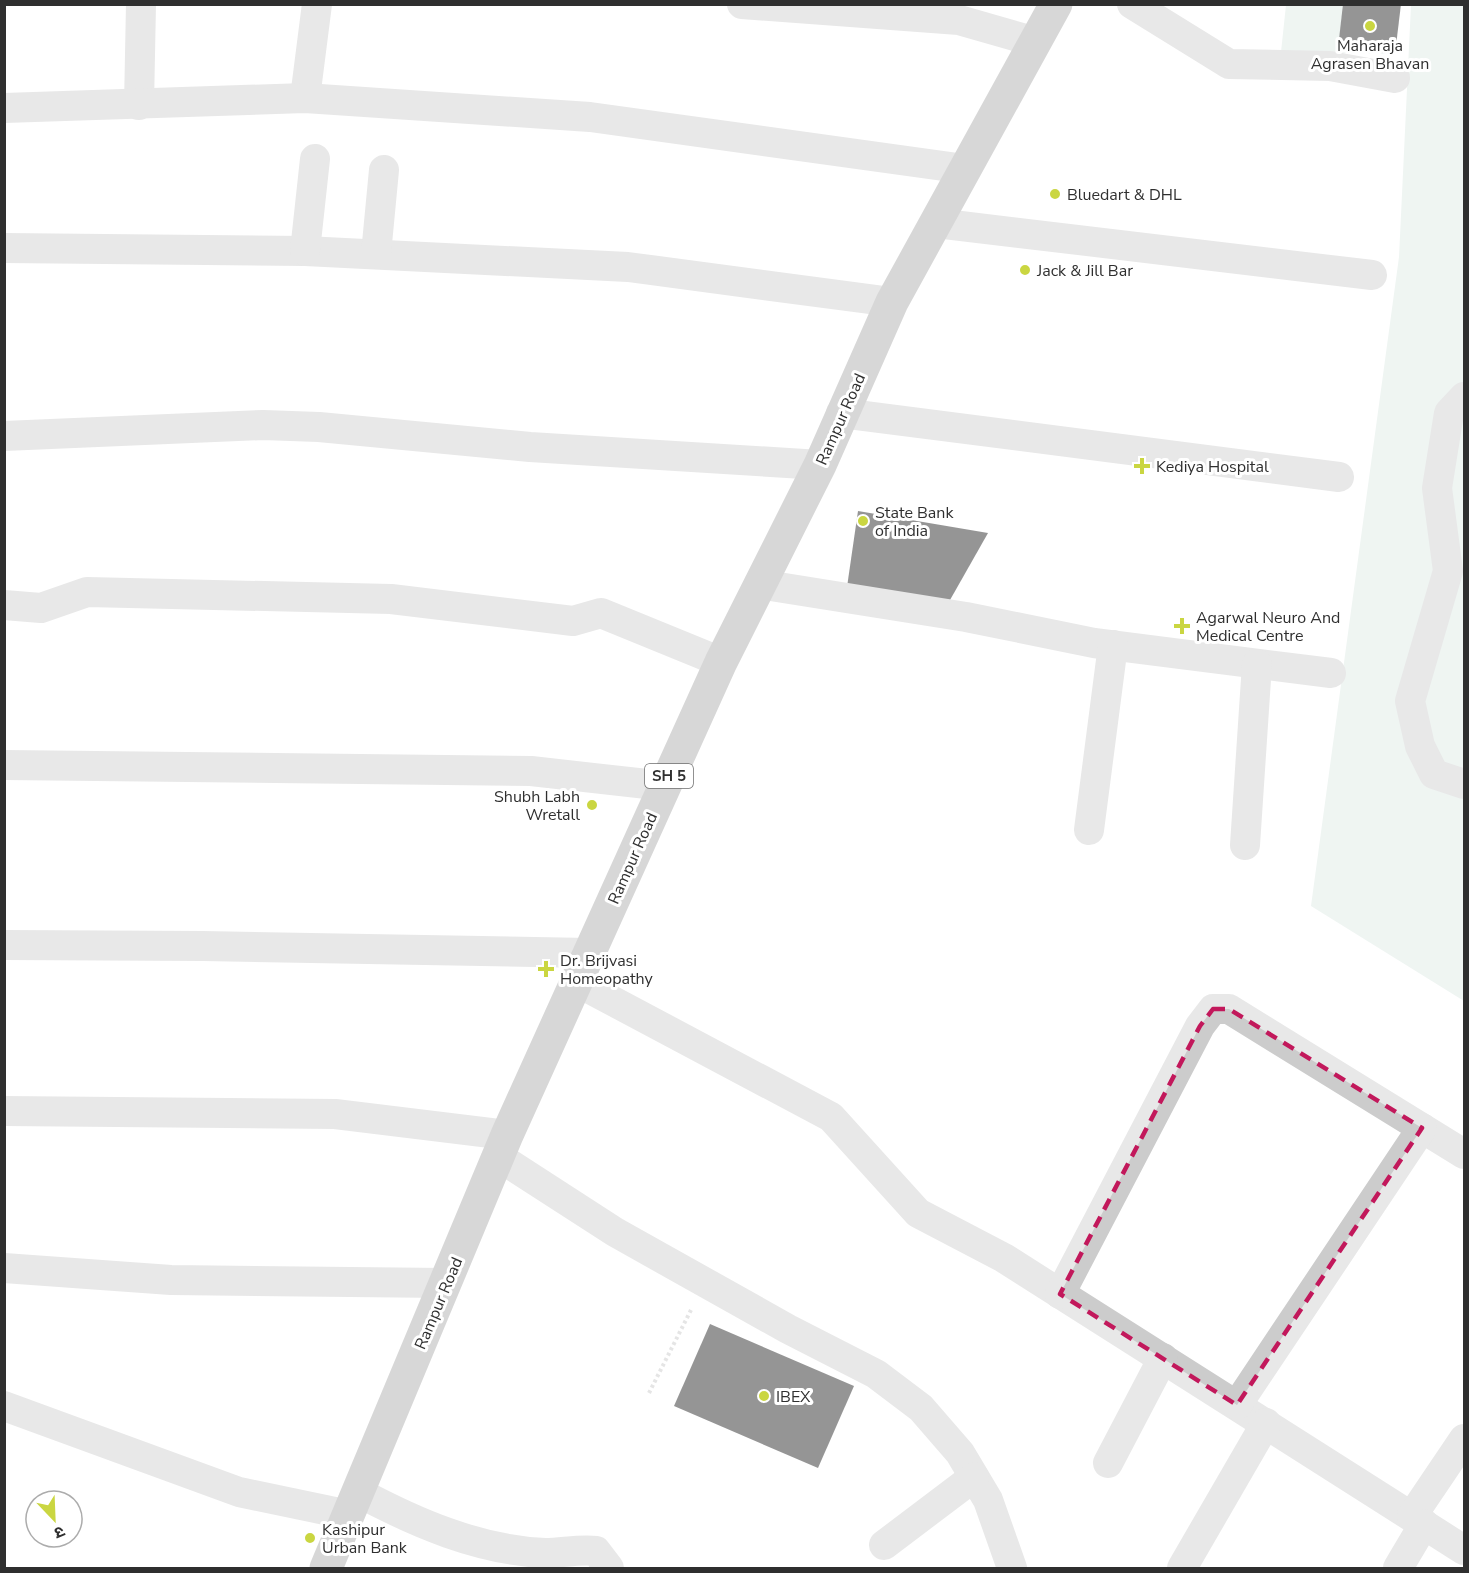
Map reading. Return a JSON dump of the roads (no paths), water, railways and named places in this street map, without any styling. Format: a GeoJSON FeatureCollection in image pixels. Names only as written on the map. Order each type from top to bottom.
{"type":"FeatureCollection","features":[{"type":"Feature","properties":{"kind":"main road","name":"Rampur Road"},"geometry":{"type":"LineString","coordinates":[[326,1569],[503,1146],[721,662],[820,465],[841,413],[892,302],[1056,4]]}},
{"type":"Feature","properties":{"kind":"street"},"geometry":{"type":"LineString","coordinates":[[139,105],[141,4]]}},
{"type":"Feature","properties":{"kind":"street"},"geometry":{"type":"LineString","coordinates":[[305,98],[317,4]]}},
{"type":"Feature","properties":{"kind":"street"},"geometry":{"type":"LineString","coordinates":[[742,4],[959,20],[1036,42]]}},
{"type":"Feature","properties":{"kind":"street"},"geometry":{"type":"LineString","coordinates":[[1132,4],[1229,64],[1330,66],[1395,78]]}},
{"type":"Feature","properties":{"kind":"street"},"geometry":{"type":"LineString","coordinates":[[4,108],[305,98],[590,117],[965,169]]}},
{"type":"Feature","properties":{"kind":"street"},"geometry":{"type":"LineString","coordinates":[[305,251],[315,159]]}},
{"type":"Feature","properties":{"kind":"street"},"geometry":{"type":"LineString","coordinates":[[376,254],[384,170]]}},
{"type":"Feature","properties":{"kind":"street"},"geometry":{"type":"LineString","coordinates":[[936,223],[1372,275]]}},
{"type":"Feature","properties":{"kind":"street"},"geometry":{"type":"LineString","coordinates":[[4,248],[305,251],[628,267],[892,302]]}},
{"type":"Feature","properties":{"kind":"street"},"geometry":{"type":"LineString","coordinates":[[1464,397],[1449,413],[1437,488],[1451,604],[1410,701],[1420,746],[1434,774],[1464,784]]}},
{"type":"Feature","properties":{"kind":"street"},"geometry":{"type":"LineString","coordinates":[[841,413],[1339,477]]}},
{"type":"Feature","properties":{"kind":"street"},"geometry":{"type":"LineString","coordinates":[[4,436],[263,425],[308,426],[530,447],[820,465]]}},
{"type":"Feature","properties":{"kind":"street"},"geometry":{"type":"LineString","coordinates":[[759,584],[966,617],[1113,645],[1331,674]]}},
{"type":"Feature","properties":{"kind":"street"},"geometry":{"type":"LineString","coordinates":[[4,606],[41,608],[87,592],[99,592],[391,599],[573,621],[601,613],[721,662]]}},
{"type":"Feature","properties":{"kind":"street"},"geometry":{"type":"LineString","coordinates":[[1089,830],[1113,645]]}},
{"type":"Feature","properties":{"kind":"street"},"geometry":{"type":"LineString","coordinates":[[1245,846],[1257,664]]}},
{"type":"Feature","properties":{"kind":"street"},"geometry":{"type":"LineString","coordinates":[[4,765],[531,771],[664,786]]}},
{"type":"Feature","properties":{"kind":"street"},"geometry":{"type":"LineString","coordinates":[[4,945],[203,946],[583,968],[831,1117],[918,1213],[1004,1258],[1464,1550]]}},
{"type":"Feature","properties":{"kind":"street"},"geometry":{"type":"LineString","coordinates":[[1060,1294],[1200,1026],[1213,1010],[1229,1010],[1464,1154]]}},
{"type":"Feature","properties":{"kind":"street"},"geometry":{"type":"LineString","coordinates":[[4,1111],[335,1114],[503,1146],[615,1232],[876,1374],[921,1408],[960,1453],[988,1500],[1012,1569]]}},
{"type":"Feature","properties":{"kind":"street"},"geometry":{"type":"LineString","coordinates":[[1237,1405],[1422,1128]]}},
{"type":"Feature","properties":{"kind":"street"},"geometry":{"type":"LineString","coordinates":[[4,1268],[171,1280],[446,1284]]}},
{"type":"Feature","properties":{"kind":"street"},"geometry":{"type":"LineString","coordinates":[[1108,1463],[1163,1358]]}},
{"type":"Feature","properties":{"kind":"street"},"geometry":{"type":"LineString","coordinates":[[4,1406],[239,1492],[354,1503],[459,1537],[545,1553],[596,1551],[609,1569]]}},
{"type":"Feature","properties":{"kind":"street"},"geometry":{"type":"LineString","coordinates":[[1182,1569],[1266,1423]]}},
{"type":"Feature","properties":{"kind":"street"},"geometry":{"type":"LineString","coordinates":[[1398,1569],[1418,1520],[1464,1439]]}},
{"type":"Feature","properties":{"kind":"street"},"geometry":{"type":"LineString","coordinates":[[884,1545],[974,1477]]}},
{"type":"Feature","properties":{"kind":"place","name":"Maharaja Agrasen Bhavan"},"geometry":{"type":"Point","coordinates":[1370,26]}},
{"type":"Feature","properties":{"kind":"place","name":"Bluedart & DHL"},"geometry":{"type":"Point","coordinates":[1055,194]}},
{"type":"Feature","properties":{"kind":"place","name":"Jack & Jill Bar"},"geometry":{"type":"Point","coordinates":[1025,270]}},
{"type":"Feature","properties":{"kind":"place","name":"Kediya Hospital"},"geometry":{"type":"Point","coordinates":[1142,466]}},
{"type":"Feature","properties":{"kind":"place","name":"State Bank of India"},"geometry":{"type":"Point","coordinates":[863,521]}},
{"type":"Feature","properties":{"kind":"place","name":"Agarwal Neuro And Medical Centre"},"geometry":{"type":"Point","coordinates":[1182,626]}},
{"type":"Feature","properties":{"kind":"place","name":"Shubh Labh Wretall"},"geometry":{"type":"Point","coordinates":[592,805]}},
{"type":"Feature","properties":{"kind":"place","name":"Dr. Brijvasi Homeopathy"},"geometry":{"type":"Point","coordinates":[546,969]}},
{"type":"Feature","properties":{"kind":"place","name":"IBEX"},"geometry":{"type":"Point","coordinates":[764,1396]}},
{"type":"Feature","properties":{"kind":"place","name":"Kashipur Urban Bank"},"geometry":{"type":"Point","coordinates":[310,1538]}}]}
